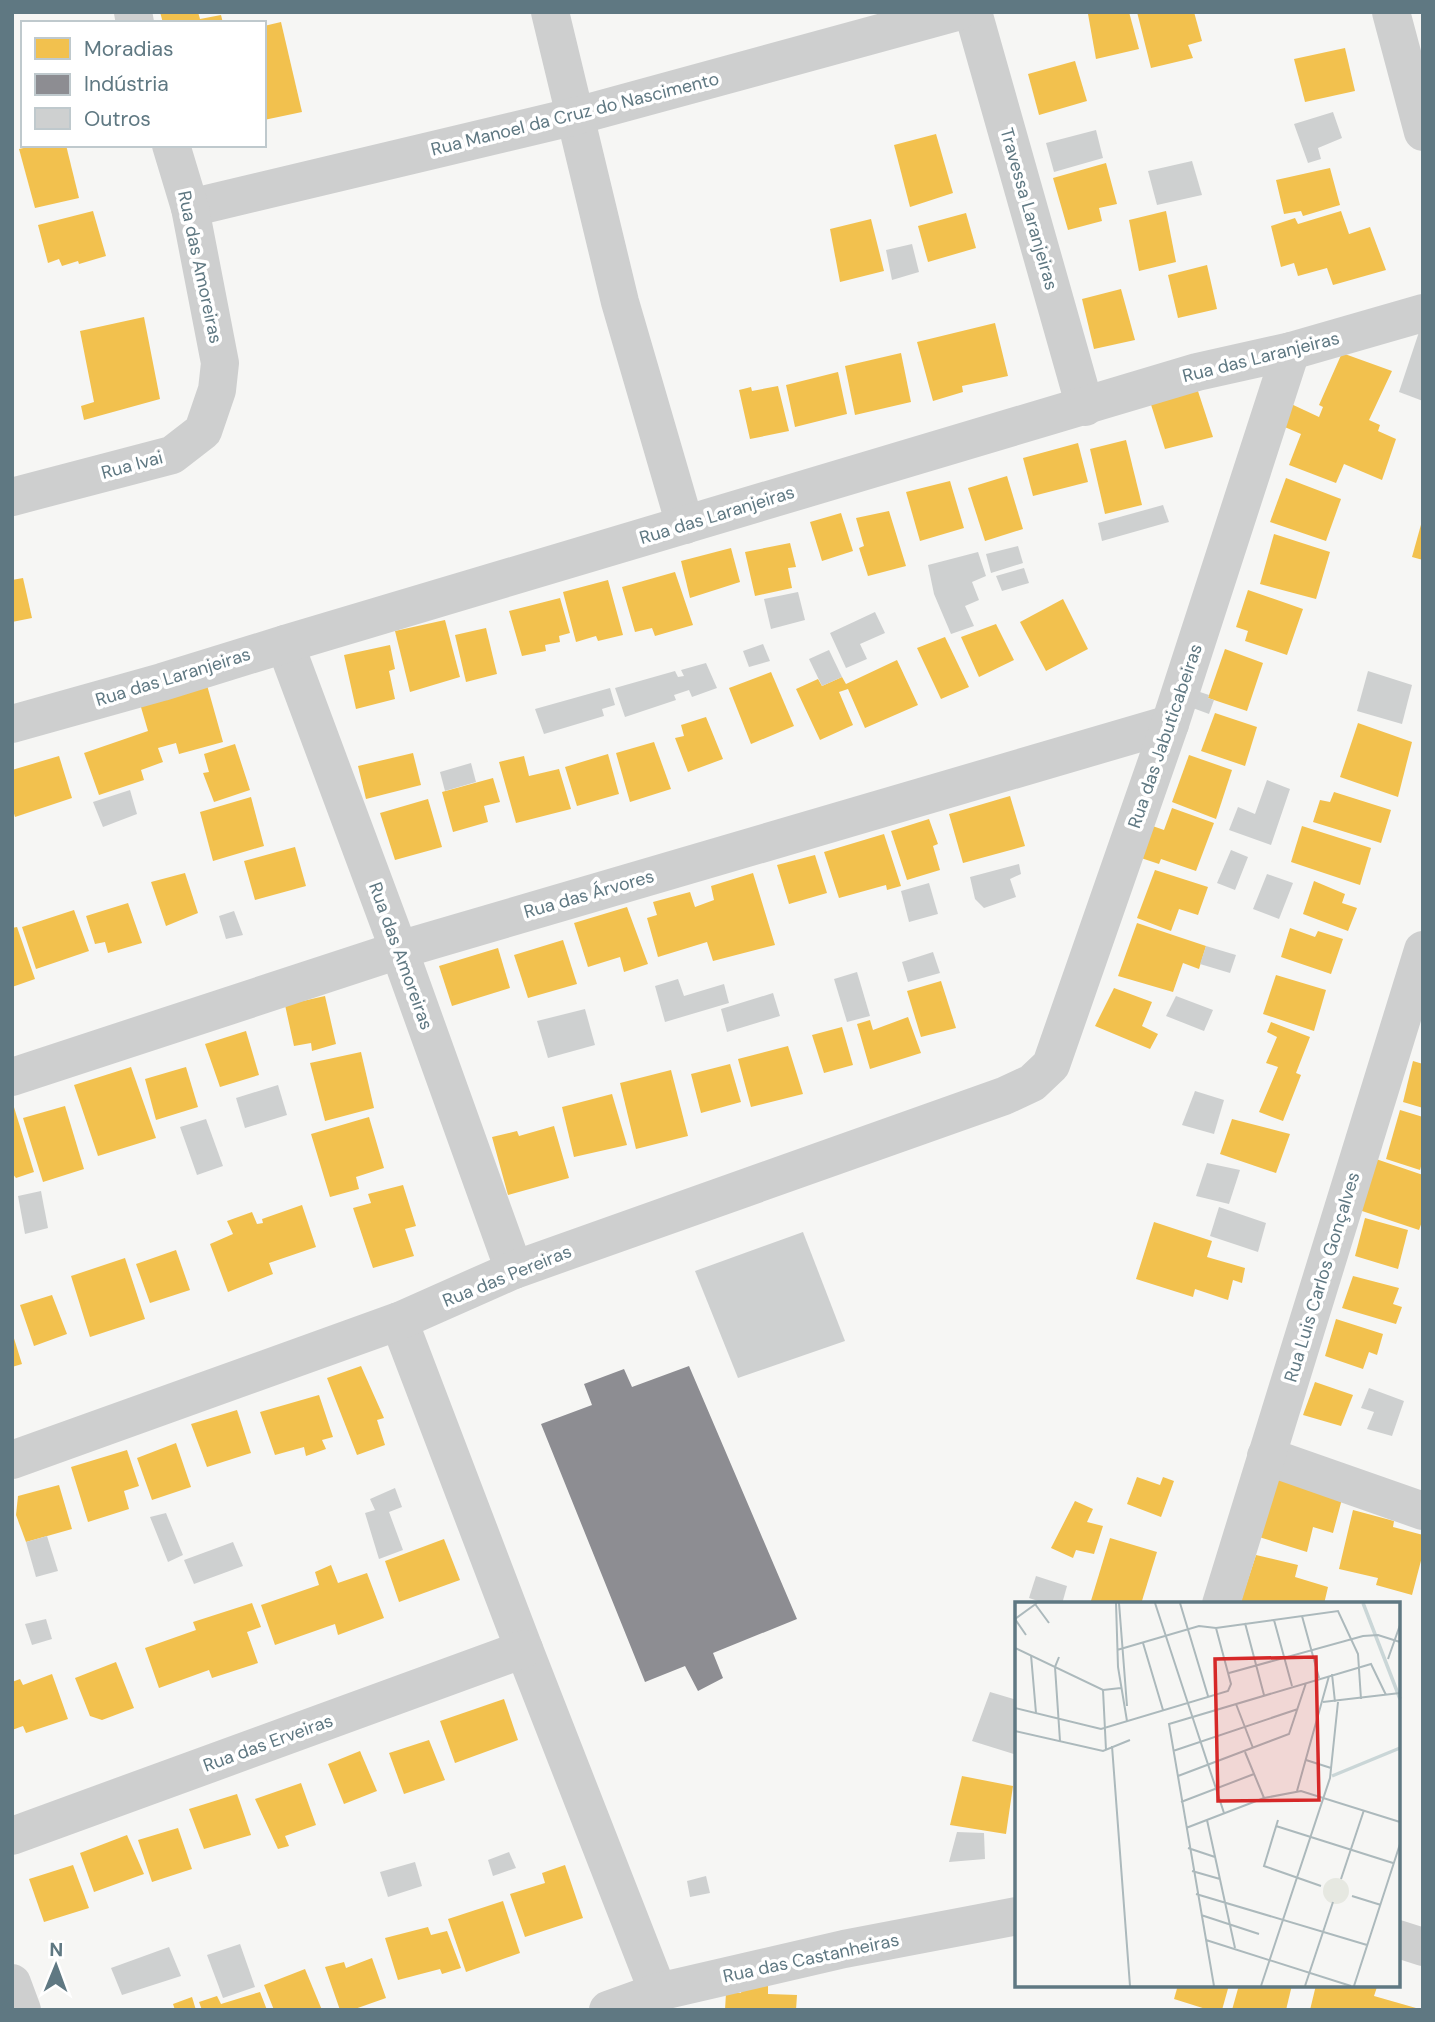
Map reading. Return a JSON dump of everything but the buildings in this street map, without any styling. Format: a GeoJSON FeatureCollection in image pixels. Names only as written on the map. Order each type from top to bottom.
{"type":"FeatureCollection","features":[{"type":"Feature","properties":{"kind":"street"},"geometry":{"type":"LineString","coordinates":[[550,12],[620,302],[685,525]]}},
{"type":"Feature","properties":{"kind":"street","name":"Rua Manoel da Cruz do Nascimento"},"geometry":{"type":"LineString","coordinates":[[190,208],[576,116],[957,12]]}},
{"type":"Feature","properties":{"kind":"street","name":"Travessa Laranjeiras"},"geometry":{"type":"LineString","coordinates":[[973,12],[1085,407]]}},
{"type":"Feature","properties":{"kind":"street"},"geometry":{"type":"LineString","coordinates":[[1391,12],[1423,132]]}},
{"type":"Feature","properties":{"kind":"street","name":"Rua das Amoreiras"},"geometry":{"type":"LineString","coordinates":[[172,147],[190,208],[219,363],[217,390]]}},
{"type":"Feature","properties":{"kind":"street","name":"Rua das Laranjeiras"},"geometry":{"type":"LineString","coordinates":[[12,724],[162,682],[1197,372],[1292,351],[1423,313]]}},
{"type":"Feature","properties":{"kind":"street","name":"Rua das Jabuticabeiras"},"geometry":{"type":"LineString","coordinates":[[1004,1096],[1032,1083],[1051,1065],[1170,724],[1292,351]]}},
{"type":"Feature","properties":{"kind":"street","name":"Rua Ivai"},"geometry":{"type":"LineString","coordinates":[[12,497],[172,454],[203,431],[217,390]]}},
{"type":"Feature","properties":{"kind":"street","name":"Rua das Amoreiras"},"geometry":{"type":"LineString","coordinates":[[285,644],[514,1270]]}},
{"type":"Feature","properties":{"kind":"street","name":"Rua das Árvores"},"geometry":{"type":"LineString","coordinates":[[12,1077],[399,950],[1170,724]]}},
{"type":"Feature","properties":{"kind":"street","name":"Rua Luis Carlos Gonçalves"},"geometry":{"type":"LineString","coordinates":[[1222,1602],[1423,950]]}},
{"type":"Feature","properties":{"kind":"street","name":"Rua das Pereiras"},"geometry":{"type":"LineString","coordinates":[[12,1460],[399,1321],[514,1270],[1004,1096]]}},
{"type":"Feature","properties":{"kind":"street"},"geometry":{"type":"LineString","coordinates":[[399,1321],[658,1992]]}},
{"type":"Feature","properties":{"kind":"street"},"geometry":{"type":"LineString","coordinates":[[1266,1456],[1423,1511]]}},
{"type":"Feature","properties":{"kind":"street","name":"Rua das Erveiras"},"geometry":{"type":"LineString","coordinates":[[12,1836],[524,1649]]}},
{"type":"Feature","properties":{"kind":"street","name":"Rua das Castanheiras"},"geometry":{"type":"LineString","coordinates":[[608,2010],[658,1992],[844,1949],[1015,1916]]}},
{"type":"Feature","properties":{"kind":"street"},"geometry":{"type":"LineString","coordinates":[[1400,1940],[1423,1947]]}},
{"type":"Feature","properties":{"kind":"street"},"geometry":{"type":"LineString","coordinates":[[12,1983],[22,2010]]}}]}
